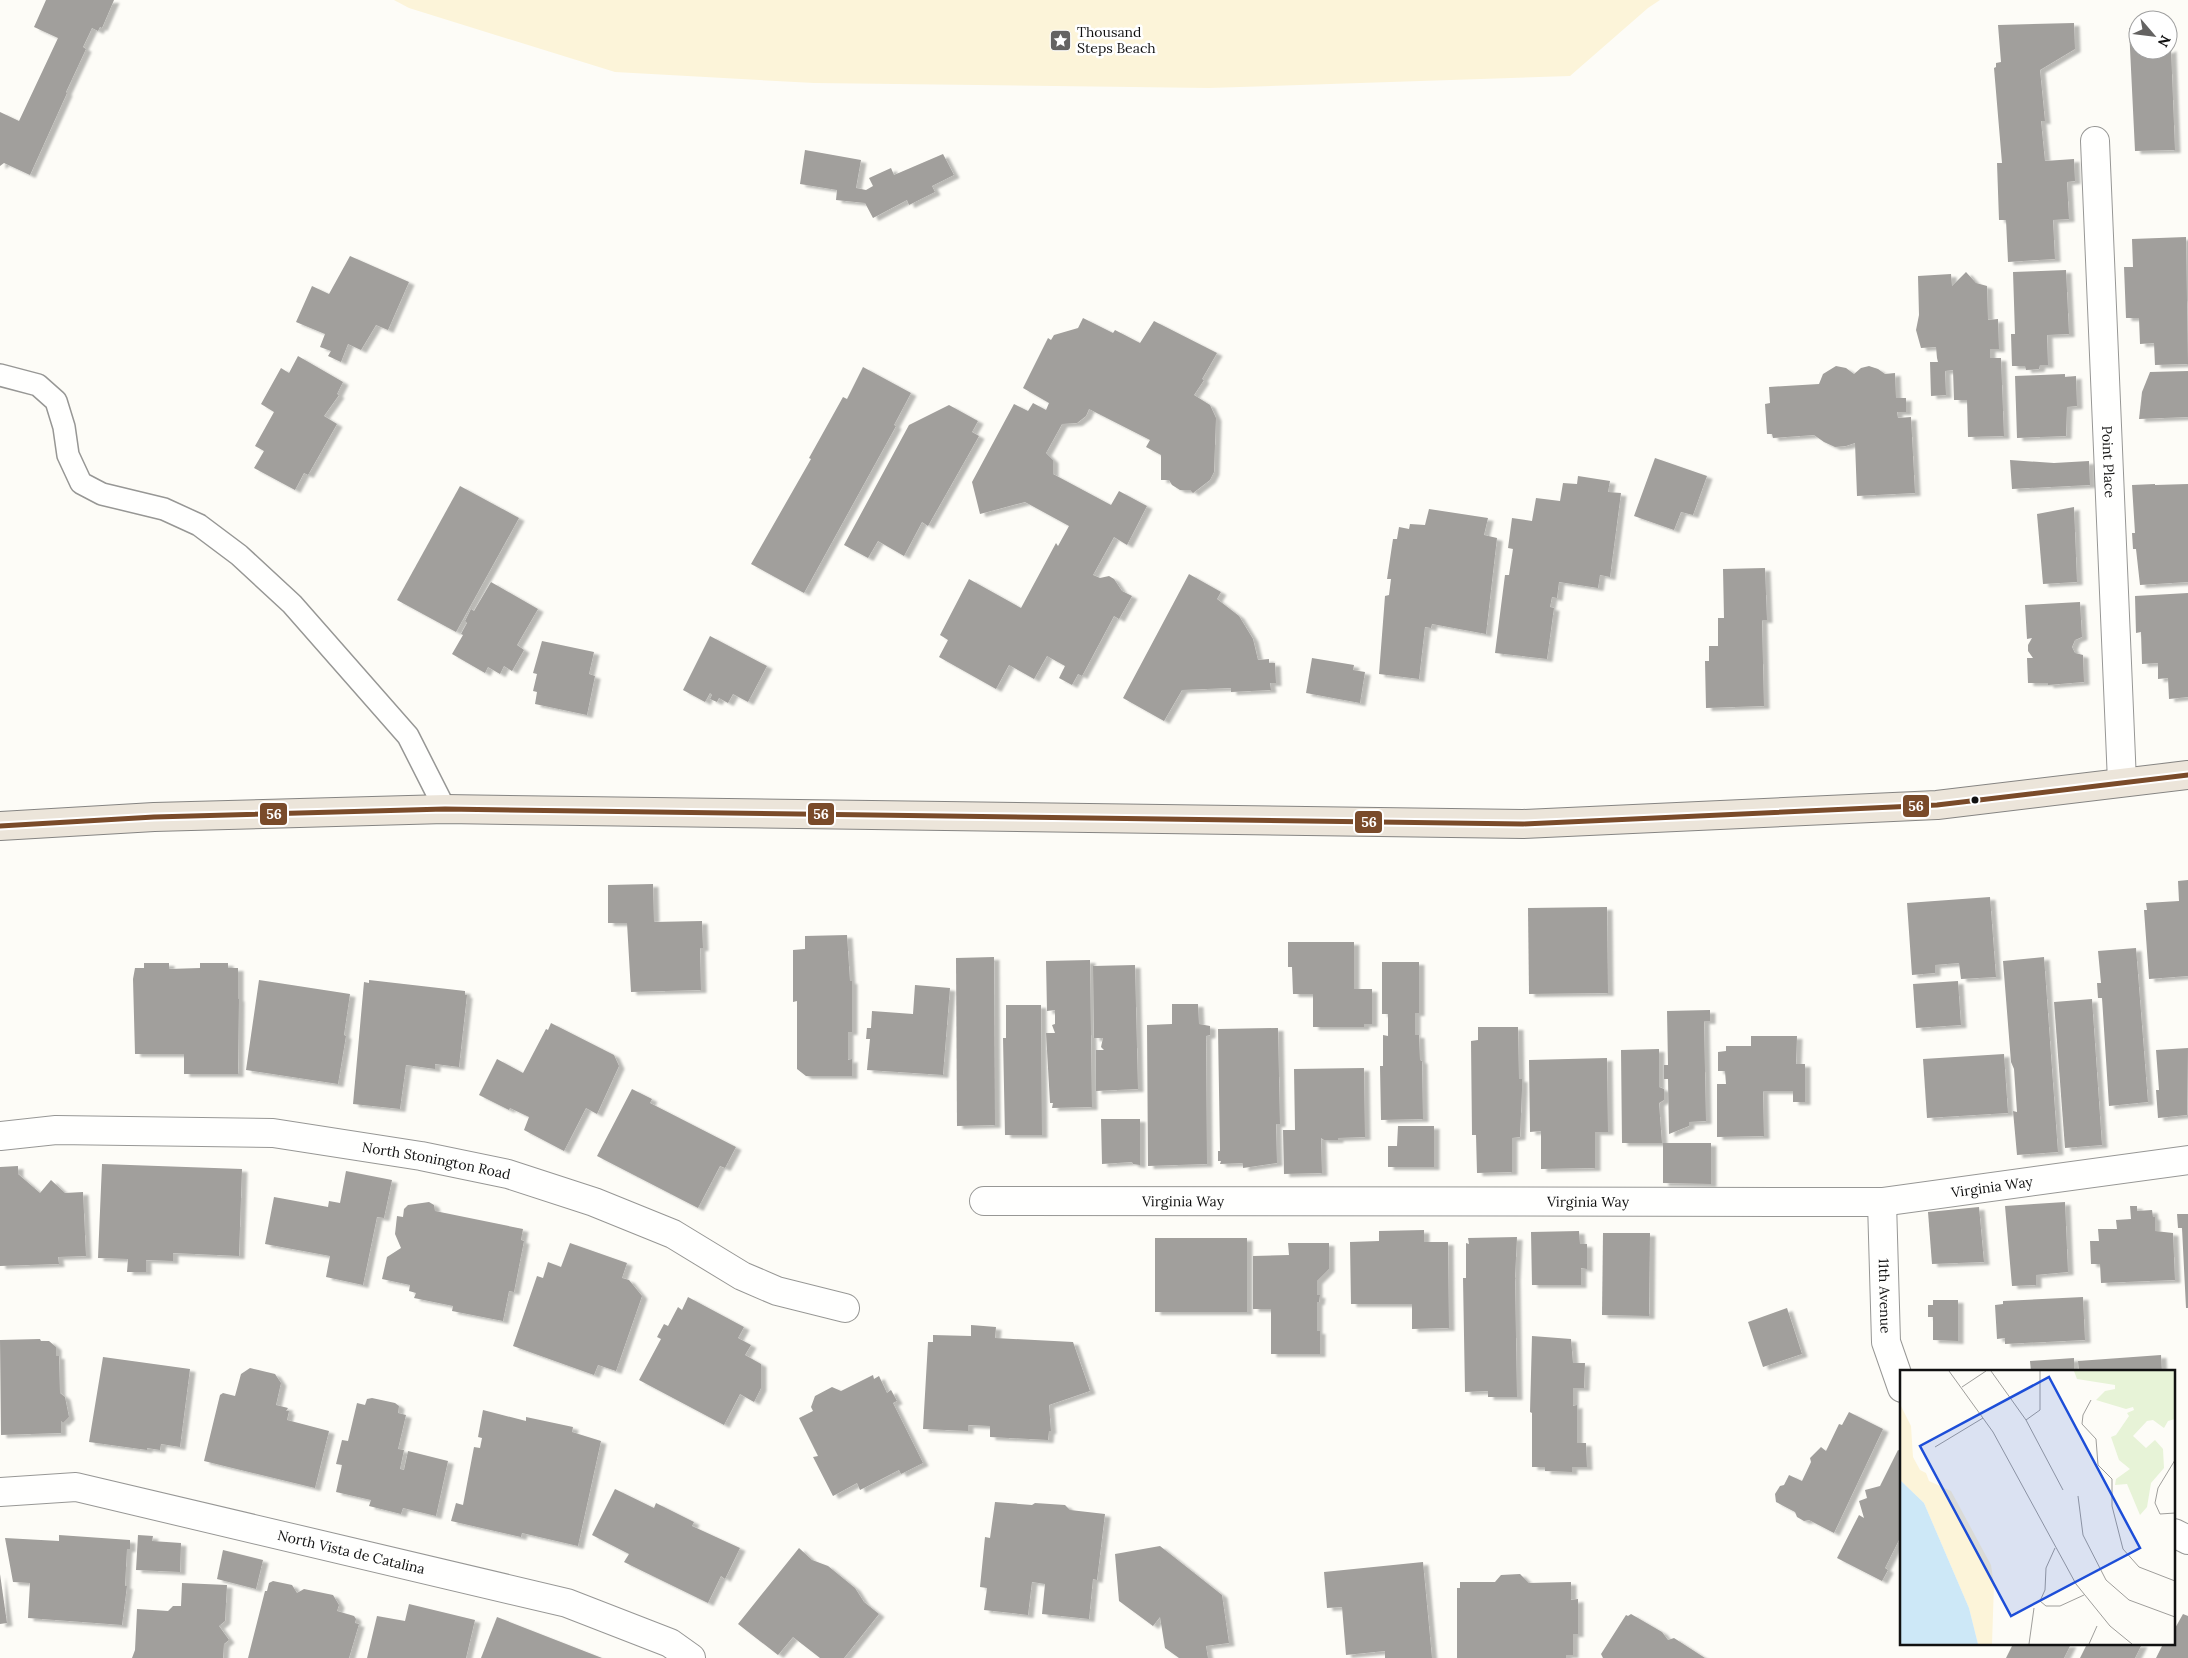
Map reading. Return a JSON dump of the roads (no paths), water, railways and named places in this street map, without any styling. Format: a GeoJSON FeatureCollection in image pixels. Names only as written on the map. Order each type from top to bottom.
{"type":"FeatureCollection","features":[{"type":"Feature","properties":{"kind":"highway"},"geometry":{"type":"LineString","coordinates":[[0,826],[154,817],[445,809],[1523,824],[1937,805],[2188,775]]}},
{"type":"Feature","properties":{"kind":"street","name":"Point Place"},"geometry":{"type":"LineString","coordinates":[[2095,141],[2122,782]]}},
{"type":"Feature","properties":{"kind":"street","name":"North Stonington Road"},"geometry":{"type":"LineString","coordinates":[[0,1136],[56,1130],[273,1133],[421,1156],[508,1174],[594,1202],[673,1234],[742,1276],[777,1291],[846,1308]]}},
{"type":"Feature","properties":{"kind":"street","name":"Virginia Way"},"geometry":{"type":"LineString","coordinates":[[984,1201],[1882,1202],[2188,1160]]}},
{"type":"Feature","properties":{"kind":"street","name":"11th Avenue"},"geometry":{"type":"LineString","coordinates":[[1882,1202],[1886,1342],[1900,1382]]}},
{"type":"Feature","properties":{"kind":"street","name":"North Vista de Catalina"},"geometry":{"type":"LineString","coordinates":[[0,1492],[76,1487],[567,1603],[670,1643],[691,1658]]}},
{"type":"Feature","properties":{"kind":"street"},"geometry":{"type":"LineString","coordinates":[[2176,1534],[2188,1540]]}},
{"type":"Feature","properties":{"kind":"lane"},"geometry":{"type":"LineString","coordinates":[[0,374],[38,385],[56,400],[64,427],[68,455],[81,483],[102,494],[164,508],[200,526],[239,555],[292,604],[408,736],[445,809]]}},
{"type":"Feature","properties":{"kind":"place","name":"Thousand Steps Beach"},"geometry":{"type":"Point","coordinates":[1061,40]}}]}
